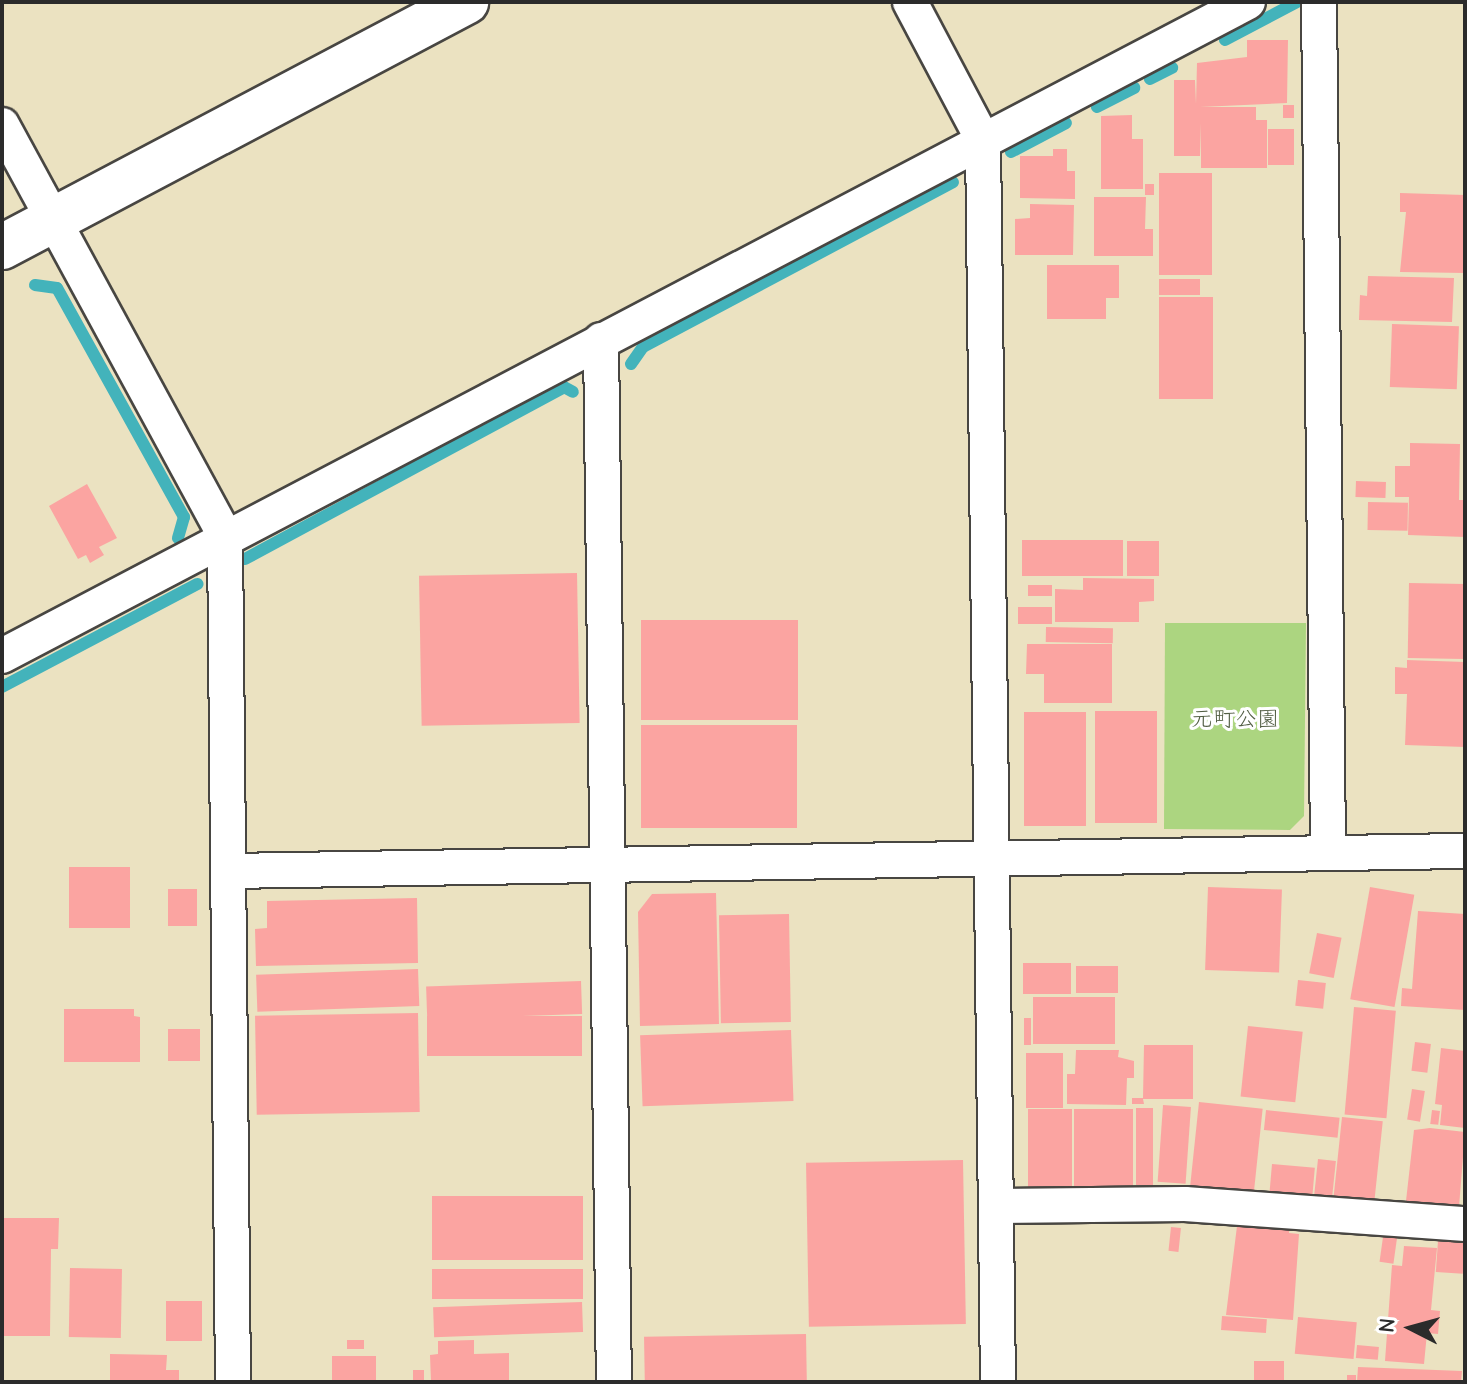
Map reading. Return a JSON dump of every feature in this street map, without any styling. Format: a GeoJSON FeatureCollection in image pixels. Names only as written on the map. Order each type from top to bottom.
{"type":"FeatureCollection","features":[{"type":"Feature","properties":{"kind":"street"},"geometry":{"type":"LineString","coordinates":[[2,247],[466,2]]}},
{"type":"Feature","properties":{"kind":"street"},"geometry":{"type":"LineString","coordinates":[[910,2],[983,140],[996,858],[998,1382]]}},
{"type":"Feature","properties":{"kind":"street"},"geometry":{"type":"LineString","coordinates":[[2,656],[225,536],[1248,2]]}},
{"type":"Feature","properties":{"kind":"street"},"geometry":{"type":"LineString","coordinates":[[1319,2],[1328,850]]}},
{"type":"Feature","properties":{"kind":"street"},"geometry":{"type":"LineString","coordinates":[[2,125],[225,536],[233,1382]]}},
{"type":"Feature","properties":{"kind":"street"},"geometry":{"type":"LineString","coordinates":[[601,340],[614,1382]]}},
{"type":"Feature","properties":{"kind":"street"},"geometry":{"type":"LineString","coordinates":[[229,871],[608,867],[1328,850],[1465,851]]}},
{"type":"Feature","properties":{"kind":"street"},"geometry":{"type":"LineString","coordinates":[[998,1206],[1185,1204],[1465,1224]]}},
{"type":"Feature","properties":{"kind":"green space","name":"元町公園"},"geometry":{"type":"Polygon","coordinates":[[[1165,623],[1306,623],[1304,816],[1290,830],[1164,829],[1165,623]]]}},
{"type":"Feature","properties":{"kind":"building"},"geometry":{"type":"Polygon","coordinates":[[[1247,40],[1288,40],[1287,103],[1200,107],[1256,107],[1256,120],[1267,120],[1267,168],[1201,168],[1201,123],[1200,156],[1174,156],[1174,80],[1195,80],[1196,104],[1197,63],[1247,57],[1247,40]]]}},
{"type":"Feature","properties":{"kind":"building"},"geometry":{"type":"Polygon","coordinates":[[[1283,105],[1294,105],[1294,118],[1283,118],[1283,105]]]}},
{"type":"Feature","properties":{"kind":"building"},"geometry":{"type":"Polygon","coordinates":[[[1132,115],[1132,139],[1143,139],[1143,189],[1101,189],[1101,116],[1132,115]]]}},
{"type":"Feature","properties":{"kind":"building"},"geometry":{"type":"Polygon","coordinates":[[[1268,129],[1294,129],[1294,165],[1268,165],[1268,129]]]}},
{"type":"Feature","properties":{"kind":"building"},"geometry":{"type":"Polygon","coordinates":[[[1053,149],[1067,149],[1067,171],[1075,171],[1075,199],[1020,198],[1020,156],[1053,156],[1053,149]]]}},
{"type":"Feature","properties":{"kind":"building"},"geometry":{"type":"Polygon","coordinates":[[[1159,173],[1212,173],[1212,275],[1159,275],[1159,173]]]}},
{"type":"Feature","properties":{"kind":"building"},"geometry":{"type":"Polygon","coordinates":[[[1145,184],[1154,184],[1154,195],[1145,195],[1145,184]]]}},
{"type":"Feature","properties":{"kind":"building"},"geometry":{"type":"Polygon","coordinates":[[[1400,193],[1465,195],[1465,273],[1400,272],[1406,212],[1400,212],[1400,193]]]}},
{"type":"Feature","properties":{"kind":"building"},"geometry":{"type":"Polygon","coordinates":[[[1094,197],[1146,197],[1145,229],[1153,229],[1153,256],[1094,256],[1094,197]]]}},
{"type":"Feature","properties":{"kind":"building"},"geometry":{"type":"Polygon","coordinates":[[[1030,204],[1074,205],[1073,255],[1015,255],[1015,219],[1030,218],[1030,204]]]}},
{"type":"Feature","properties":{"kind":"building"},"geometry":{"type":"Polygon","coordinates":[[[1047,265],[1119,265],[1119,298],[1106,298],[1106,319],[1047,319],[1047,265]]]}},
{"type":"Feature","properties":{"kind":"building"},"geometry":{"type":"Polygon","coordinates":[[[1368,276],[1454,278],[1452,322],[1359,320],[1360,295],[1367,296],[1368,276]]]}},
{"type":"Feature","properties":{"kind":"building"},"geometry":{"type":"Polygon","coordinates":[[[1159,279],[1200,279],[1200,295],[1159,295],[1159,279]]]}},
{"type":"Feature","properties":{"kind":"building"},"geometry":{"type":"Polygon","coordinates":[[[1159,297],[1213,297],[1213,399],[1159,399],[1159,297]]]}},
{"type":"Feature","properties":{"kind":"building"},"geometry":{"type":"Polygon","coordinates":[[[1392,324],[1459,326],[1457,389],[1390,387],[1392,324]]]}},
{"type":"Feature","properties":{"kind":"building"},"geometry":{"type":"Polygon","coordinates":[[[1410,443],[1460,444],[1459,500],[1465,500],[1465,537],[1408,535],[1409,497],[1395,497],[1395,466],[1410,466],[1410,443]]]}},
{"type":"Feature","properties":{"kind":"building"},"geometry":{"type":"Polygon","coordinates":[[[1356,481],[1386,482],[1385,498],[1355,497],[1356,481]]]}},
{"type":"Feature","properties":{"kind":"building"},"geometry":{"type":"Polygon","coordinates":[[[87,484],[117,538],[99,547],[104,555],[90,563],[86,555],[78,559],[49,506],[87,484]]]}},
{"type":"Feature","properties":{"kind":"building"},"geometry":{"type":"Polygon","coordinates":[[[1368,502],[1408,503],[1408,531],[1368,530],[1368,502]]]}},
{"type":"Feature","properties":{"kind":"building"},"geometry":{"type":"Polygon","coordinates":[[[1022,540],[1123,540],[1123,576],[1022,576],[1022,540]]]}},
{"type":"Feature","properties":{"kind":"building"},"geometry":{"type":"Polygon","coordinates":[[[1127,541],[1159,541],[1159,576],[1127,576],[1127,541]]]}},
{"type":"Feature","properties":{"kind":"building"},"geometry":{"type":"Polygon","coordinates":[[[577,573],[580,723],[422,726],[419,576],[577,573]]]}},
{"type":"Feature","properties":{"kind":"building"},"geometry":{"type":"Polygon","coordinates":[[[1083,578],[1154,579],[1154,601],[1139,602],[1139,622],[1055,622],[1055,589],[1083,590],[1083,578]]]}},
{"type":"Feature","properties":{"kind":"building"},"geometry":{"type":"Polygon","coordinates":[[[1409,583],[1465,584],[1464,659],[1408,658],[1409,583]]]}},
{"type":"Feature","properties":{"kind":"building"},"geometry":{"type":"Polygon","coordinates":[[[1028,585],[1052,585],[1052,596],[1028,596],[1028,585]]]}},
{"type":"Feature","properties":{"kind":"building"},"geometry":{"type":"Polygon","coordinates":[[[1018,607],[1052,607],[1052,624],[1018,624],[1018,607]]]}},
{"type":"Feature","properties":{"kind":"building"},"geometry":{"type":"Polygon","coordinates":[[[641,620],[798,620],[798,720],[641,720],[641,620]]]}},
{"type":"Feature","properties":{"kind":"building"},"geometry":{"type":"Polygon","coordinates":[[[1046,627],[1113,628],[1113,643],[1046,642],[1046,627]]]}},
{"type":"Feature","properties":{"kind":"building"},"geometry":{"type":"Polygon","coordinates":[[[1027,644],[1112,644],[1112,703],[1044,703],[1044,674],[1026,674],[1027,644]]]}},
{"type":"Feature","properties":{"kind":"building"},"geometry":{"type":"Polygon","coordinates":[[[1407,660],[1465,662],[1465,747],[1405,745],[1407,694],[1395,694],[1395,667],[1407,668],[1407,660]]]}},
{"type":"Feature","properties":{"kind":"building"},"geometry":{"type":"Polygon","coordinates":[[[1095,711],[1157,711],[1157,823],[1095,823],[1095,711]]]}},
{"type":"Feature","properties":{"kind":"building"},"geometry":{"type":"Polygon","coordinates":[[[1024,712],[1086,712],[1086,826],[1024,826],[1024,712]]]}},
{"type":"Feature","properties":{"kind":"building"},"geometry":{"type":"Polygon","coordinates":[[[641,725],[797,725],[797,828],[641,828],[641,725]]]}},
{"type":"Feature","properties":{"kind":"building"},"geometry":{"type":"Polygon","coordinates":[[[69,867],[130,867],[130,928],[69,928],[69,867]]]}},
{"type":"Feature","properties":{"kind":"building"},"geometry":{"type":"Polygon","coordinates":[[[1208,887],[1282,890],[1279,973],[1205,970],[1208,887]]]}},
{"type":"Feature","properties":{"kind":"building"},"geometry":{"type":"Polygon","coordinates":[[[1370,887],[1414,895],[1395,1007],[1350,999],[1370,887]]]}},
{"type":"Feature","properties":{"kind":"building"},"geometry":{"type":"Polygon","coordinates":[[[168,889],[197,889],[197,926],[168,926],[168,889]]]}},
{"type":"Feature","properties":{"kind":"building"},"geometry":{"type":"Polygon","coordinates":[[[716,893],[719,1024],[640,1026],[638,912],[652,894],[716,893]]]}},
{"type":"Feature","properties":{"kind":"building"},"geometry":{"type":"Polygon","coordinates":[[[417,898],[418,963],[256,966],[255,929],[267,928],[267,901],[417,898]]]}},
{"type":"Feature","properties":{"kind":"building"},"geometry":{"type":"Polygon","coordinates":[[[1418,911],[1465,914],[1465,1010],[1401,1006],[1402,988],[1412,989],[1418,911]]]}},
{"type":"Feature","properties":{"kind":"building"},"geometry":{"type":"Polygon","coordinates":[[[789,914],[791,1022],[721,1023],[719,915],[789,914]]]}},
{"type":"Feature","properties":{"kind":"building"},"geometry":{"type":"Polygon","coordinates":[[[1317,933],[1342,938],[1334,978],[1309,973],[1317,933]]]}},
{"type":"Feature","properties":{"kind":"building"},"geometry":{"type":"Polygon","coordinates":[[[1023,963],[1071,963],[1071,994],[1023,994],[1023,963]]]}},
{"type":"Feature","properties":{"kind":"building"},"geometry":{"type":"Polygon","coordinates":[[[1076,966],[1118,966],[1118,993],[1076,993],[1076,966]]]}},
{"type":"Feature","properties":{"kind":"building"},"geometry":{"type":"Polygon","coordinates":[[[418,969],[419,1006],[257,1012],[256,975],[418,969]]]}},
{"type":"Feature","properties":{"kind":"building"},"geometry":{"type":"Polygon","coordinates":[[[1298,980],[1326,983],[1323,1009],[1295,1006],[1298,980]]]}},
{"type":"Feature","properties":{"kind":"building"},"geometry":{"type":"Polygon","coordinates":[[[581,981],[582,1014],[427,1019],[426,986],[581,981]]]}},
{"type":"Feature","properties":{"kind":"building"},"geometry":{"type":"Polygon","coordinates":[[[1033,997],[1115,997],[1115,1044],[1033,1044],[1033,997]]]}},
{"type":"Feature","properties":{"kind":"building"},"geometry":{"type":"Polygon","coordinates":[[[1354,1007],[1396,1011],[1386,1118],[1345,1115],[1354,1007]]]}},
{"type":"Feature","properties":{"kind":"building"},"geometry":{"type":"Polygon","coordinates":[[[64,1009],[134,1009],[134,1016],[140,1017],[140,1062],[64,1062],[64,1009]]]}},
{"type":"Feature","properties":{"kind":"building"},"geometry":{"type":"Polygon","coordinates":[[[418,1013],[420,1112],[257,1115],[255,1016],[418,1013]]]}},
{"type":"Feature","properties":{"kind":"building"},"geometry":{"type":"Polygon","coordinates":[[[427,1016],[582,1016],[582,1056],[427,1056],[427,1016]]]}},
{"type":"Feature","properties":{"kind":"building"},"geometry":{"type":"Polygon","coordinates":[[[1024,1018],[1031,1018],[1031,1045],[1024,1045],[1024,1018]]]}},
{"type":"Feature","properties":{"kind":"building"},"geometry":{"type":"Polygon","coordinates":[[[1248,1026],[1303,1032],[1295,1102],[1241,1097],[1248,1026]]]}},
{"type":"Feature","properties":{"kind":"building"},"geometry":{"type":"Polygon","coordinates":[[[168,1029],[200,1029],[200,1061],[168,1061],[168,1029]]]}},
{"type":"Feature","properties":{"kind":"building"},"geometry":{"type":"Polygon","coordinates":[[[791,1030],[793,1101],[643,1106],[640,1035],[791,1030]]]}},
{"type":"Feature","properties":{"kind":"building"},"geometry":{"type":"Polygon","coordinates":[[[1415,1042],[1431,1044],[1427,1073],[1411,1071],[1415,1042]]]}},
{"type":"Feature","properties":{"kind":"building"},"geometry":{"type":"Polygon","coordinates":[[[1144,1045],[1193,1045],[1193,1099],[1143,1099],[1144,1104],[1132,1104],[1132,1098],[1143,1098],[1144,1045]]]}},
{"type":"Feature","properties":{"kind":"building"},"geometry":{"type":"Polygon","coordinates":[[[1441,1048],[1465,1051],[1465,1128],[1440,1125],[1442,1105],[1435,1104],[1441,1048]]]}},
{"type":"Feature","properties":{"kind":"building"},"geometry":{"type":"Polygon","coordinates":[[[1076,1050],[1119,1050],[1118,1057],[1134,1061],[1134,1078],[1127,1078],[1126,1105],[1067,1104],[1067,1074],[1075,1074],[1076,1050]]]}},
{"type":"Feature","properties":{"kind":"building"},"geometry":{"type":"Polygon","coordinates":[[[1026,1053],[1063,1053],[1063,1108],[1026,1108],[1026,1053]]]}},
{"type":"Feature","properties":{"kind":"building"},"geometry":{"type":"Polygon","coordinates":[[[1412,1089],[1425,1091],[1420,1122],[1407,1120],[1412,1089]]]}},
{"type":"Feature","properties":{"kind":"building"},"geometry":{"type":"Polygon","coordinates":[[[1199,1102],[1263,1109],[1254,1195],[1190,1189],[1199,1102]]]}},
{"type":"Feature","properties":{"kind":"building"},"geometry":{"type":"Polygon","coordinates":[[[1163,1105],[1191,1107],[1186,1184],[1158,1182],[1163,1105]]]}},
{"type":"Feature","properties":{"kind":"building"},"geometry":{"type":"Polygon","coordinates":[[[1136,1108],[1153,1108],[1153,1185],[1136,1185],[1136,1108]]]}},
{"type":"Feature","properties":{"kind":"building"},"geometry":{"type":"Polygon","coordinates":[[[1028,1109],[1072,1109],[1072,1187],[1028,1187],[1028,1109]]]}},
{"type":"Feature","properties":{"kind":"building"},"geometry":{"type":"Polygon","coordinates":[[[1074,1109],[1133,1109],[1133,1190],[1074,1190],[1074,1109]]]}},
{"type":"Feature","properties":{"kind":"building"},"geometry":{"type":"Polygon","coordinates":[[[1266,1110],[1340,1118],[1338,1138],[1264,1130],[1266,1110]]]}},
{"type":"Feature","properties":{"kind":"building"},"geometry":{"type":"Polygon","coordinates":[[[1432,1110],[1440,1111],[1438,1125],[1430,1124],[1432,1110]]]}},
{"type":"Feature","properties":{"kind":"building"},"geometry":{"type":"Polygon","coordinates":[[[1342,1117],[1383,1121],[1374,1205],[1333,1201],[1342,1117]]]}},
{"type":"Feature","properties":{"kind":"building"},"geometry":{"type":"Polygon","coordinates":[[[1430,1128],[1465,1132],[1459,1207],[1406,1201],[1414,1130],[1430,1128]]]}},
{"type":"Feature","properties":{"kind":"building"},"geometry":{"type":"Polygon","coordinates":[[[1318,1159],[1336,1161],[1332,1202],[1314,1200],[1318,1159]]]}},
{"type":"Feature","properties":{"kind":"building"},"geometry":{"type":"Polygon","coordinates":[[[963,1160],[966,1324],[809,1327],[806,1163],[963,1160]]]}},
{"type":"Feature","properties":{"kind":"building"},"geometry":{"type":"Polygon","coordinates":[[[1272,1164],[1315,1168],[1312,1200],[1269,1196],[1272,1164]]]}},
{"type":"Feature","properties":{"kind":"building"},"geometry":{"type":"Polygon","coordinates":[[[432,1196],[583,1196],[583,1260],[432,1260],[432,1196]]]}},
{"type":"Feature","properties":{"kind":"building"},"geometry":{"type":"Polygon","coordinates":[[[2,1218],[59,1218],[58,1249],[51,1249],[50,1336],[2,1336],[2,1218]]]}},
{"type":"Feature","properties":{"kind":"building"},"geometry":{"type":"Polygon","coordinates":[[[1238,1218],[1290,1222],[1289,1233],[1299,1234],[1293,1320],[1226,1315],[1238,1218]]]}},
{"type":"Feature","properties":{"kind":"building"},"geometry":{"type":"Polygon","coordinates":[[[1171,1227],[1181,1228],[1178,1252],[1168,1251],[1171,1227]]]}},
{"type":"Feature","properties":{"kind":"building"},"geometry":{"type":"Polygon","coordinates":[[[1384,1230],[1398,1232],[1393,1264],[1380,1262],[1384,1230]]]}},
{"type":"Feature","properties":{"kind":"building"},"geometry":{"type":"Polygon","coordinates":[[[1438,1241],[1465,1243],[1463,1274],[1436,1272],[1438,1241]]]}},
{"type":"Feature","properties":{"kind":"building"},"geometry":{"type":"Polygon","coordinates":[[[1404,1246],[1437,1248],[1431,1310],[1440,1311],[1438,1334],[1427,1333],[1424,1364],[1385,1361],[1392,1265],[1402,1266],[1404,1246]]]}},
{"type":"Feature","properties":{"kind":"building"},"geometry":{"type":"Polygon","coordinates":[[[70,1268],[122,1269],[121,1338],[69,1337],[70,1268]]]}},
{"type":"Feature","properties":{"kind":"building"},"geometry":{"type":"Polygon","coordinates":[[[432,1269],[583,1269],[583,1299],[432,1299],[432,1269]]]}},
{"type":"Feature","properties":{"kind":"building"},"geometry":{"type":"Polygon","coordinates":[[[166,1301],[202,1301],[202,1341],[166,1341],[166,1301]]]}},
{"type":"Feature","properties":{"kind":"building"},"geometry":{"type":"Polygon","coordinates":[[[582,1302],[583,1332],[434,1337],[433,1307],[582,1302]]]}},
{"type":"Feature","properties":{"kind":"building"},"geometry":{"type":"Polygon","coordinates":[[[1222,1316],[1267,1319],[1266,1333],[1221,1330],[1222,1316]]]}},
{"type":"Feature","properties":{"kind":"building"},"geometry":{"type":"Polygon","coordinates":[[[1298,1317],[1357,1322],[1354,1359],[1295,1354],[1298,1317]]]}},
{"type":"Feature","properties":{"kind":"building"},"geometry":{"type":"Polygon","coordinates":[[[806,1334],[807,1382],[645,1382],[644,1337],[806,1334]]]}},
{"type":"Feature","properties":{"kind":"building"},"geometry":{"type":"Polygon","coordinates":[[[347,1340],[364,1340],[364,1349],[347,1349],[347,1340]]]}},
{"type":"Feature","properties":{"kind":"building"},"geometry":{"type":"Polygon","coordinates":[[[474,1340],[474,1354],[509,1353],[509,1382],[431,1382],[430,1355],[438,1354],[438,1341],[474,1340]]]}},
{"type":"Feature","properties":{"kind":"building"},"geometry":{"type":"Polygon","coordinates":[[[1357,1345],[1379,1347],[1378,1360],[1356,1358],[1357,1345]]]}},
{"type":"Feature","properties":{"kind":"building"},"geometry":{"type":"Polygon","coordinates":[[[110,1354],[167,1355],[166,1370],[179,1370],[179,1382],[110,1382],[110,1354]]]}},
{"type":"Feature","properties":{"kind":"building"},"geometry":{"type":"Polygon","coordinates":[[[332,1356],[376,1356],[376,1382],[332,1382],[332,1356]]]}},
{"type":"Feature","properties":{"kind":"building"},"geometry":{"type":"Polygon","coordinates":[[[1254,1361],[1284,1361],[1284,1382],[1254,1382],[1254,1361]]]}},
{"type":"Feature","properties":{"kind":"building"},"geometry":{"type":"Polygon","coordinates":[[[1358,1367],[1462,1371],[1461,1382],[1357,1382],[1358,1367]]]}},
{"type":"Feature","properties":{"kind":"building"},"geometry":{"type":"Polygon","coordinates":[[[413,1370],[424,1370],[424,1382],[413,1382],[413,1370]]]}},
{"type":"Feature","properties":{"kind":"building"},"geometry":{"type":"Polygon","coordinates":[[[1347,1375],[1356,1375],[1356,1382],[1347,1382],[1347,1375]]]}},
{"type":"Feature","properties":{"kind":"waterway"},"geometry":{"type":"LineString","coordinates":[[1225,40],[1297,2]]}},
{"type":"Feature","properties":{"kind":"waterway"},"geometry":{"type":"LineString","coordinates":[[1150,79],[1172,68]]}},
{"type":"Feature","properties":{"kind":"waterway"},"geometry":{"type":"LineString","coordinates":[[1097,107],[1134,88]]}},
{"type":"Feature","properties":{"kind":"waterway"},"geometry":{"type":"LineString","coordinates":[[1011,152],[1066,123]]}},
{"type":"Feature","properties":{"kind":"waterway"},"geometry":{"type":"LineString","coordinates":[[631,364],[643,347],[953,182]]}},
{"type":"Feature","properties":{"kind":"waterway"},"geometry":{"type":"LineString","coordinates":[[35,285],[57,288],[184,517],[178,538]]}},
{"type":"Feature","properties":{"kind":"waterway"},"geometry":{"type":"LineString","coordinates":[[245,559],[564,387],[573,392]]}},
{"type":"Feature","properties":{"kind":"waterway"},"geometry":{"type":"LineString","coordinates":[[2,687],[197,584]]}}]}
